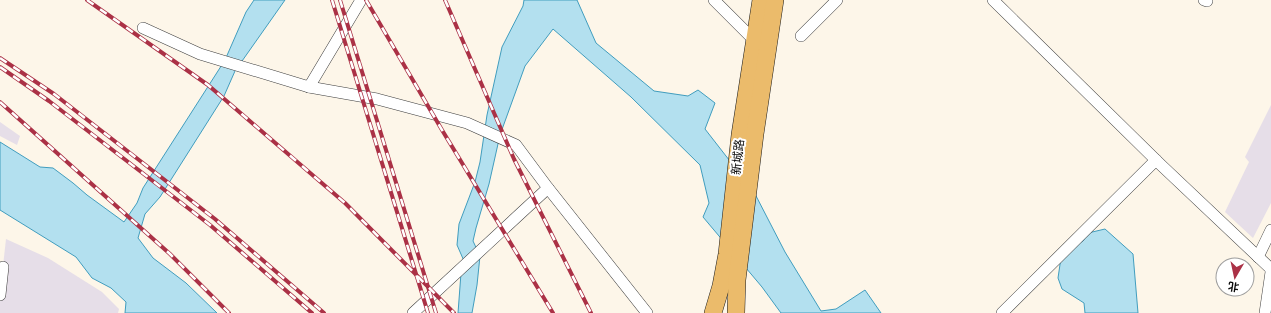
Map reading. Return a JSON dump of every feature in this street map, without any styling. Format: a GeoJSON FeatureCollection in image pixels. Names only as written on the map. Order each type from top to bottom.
{"type":"FeatureCollection","features":[{"type":"Feature","properties":{"kind":"main road","name":"新城路"},"geometry":{"type":"LineString","coordinates":[[713,313],[721,286],[728,248],[740,135],[761,0]]}},
{"type":"Feature","properties":{"kind":"main road","name":"新城路"},"geometry":{"type":"LineString","coordinates":[[736,313],[737,280],[754,134],[775,0]]}},
{"type":"Feature","properties":{"kind":"street"},"geometry":{"type":"LineString","coordinates":[[309,87],[361,0]]}},
{"type":"Feature","properties":{"kind":"street"},"geometry":{"type":"LineString","coordinates":[[714,0],[755,41]]}},
{"type":"Feature","properties":{"kind":"street"},"geometry":{"type":"LineString","coordinates":[[801,36],[836,0]]}},
{"type":"Feature","properties":{"kind":"street"},"geometry":{"type":"LineString","coordinates":[[996,2],[1156,160],[1271,270],[1265,313]]}},
{"type":"Feature","properties":{"kind":"street"},"geometry":{"type":"LineString","coordinates":[[143,28],[200,54],[309,87],[377,100],[467,123],[516,145],[548,188],[647,313]]}},
{"type":"Feature","properties":{"kind":"street"},"geometry":{"type":"LineString","coordinates":[[1002,313],[1156,160]]}},
{"type":"Feature","properties":{"kind":"street"},"geometry":{"type":"LineString","coordinates":[[414,313],[548,188]]}},
{"type":"Feature","properties":{"kind":"street"},"geometry":{"type":"LineString","coordinates":[[1258,257],[1271,230]]}},
{"type":"Feature","properties":{"kind":"street"},"geometry":{"type":"LineString","coordinates":[[0,295],[3,267]]}},
{"type":"Feature","properties":{"kind":"shaded area"},"geometry":{"type":"Polygon","coordinates":[[[1271,105],[1271,203],[1253,238],[1225,212],[1249,162],[1245,157],[1271,105]]]}},
{"type":"Feature","properties":{"kind":"shaded area"},"geometry":{"type":"Polygon","coordinates":[[[0,122],[20,136],[17,145],[0,136],[0,122]]]}},
{"type":"Feature","properties":{"kind":"shaded area"},"geometry":{"type":"Polygon","coordinates":[[[6,239],[48,258],[102,292],[119,309],[118,313],[0,313],[0,293],[6,239]]]}},
{"type":"Feature","properties":{"kind":"water"},"geometry":{"type":"Polygon","coordinates":[[[254,0],[285,0],[235,71],[224,96],[160,197],[145,214],[138,238],[153,258],[186,283],[217,313],[125,313],[126,302],[111,288],[92,278],[76,257],[0,210],[0,142],[40,167],[53,168],[124,222],[137,203],[143,188],[225,60],[246,12],[254,0]]]}},
{"type":"Feature","properties":{"kind":"water"},"geometry":{"type":"Polygon","coordinates":[[[524,0],[577,0],[596,43],[654,91],[688,96],[698,90],[715,103],[705,129],[754,192],[785,252],[821,311],[836,309],[865,290],[881,313],[781,313],[762,287],[703,217],[709,203],[700,165],[631,97],[553,29],[525,66],[500,135],[489,184],[473,241],[480,256],[472,313],[458,313],[461,273],[464,261],[457,245],[459,224],[475,182],[480,162],[487,115],[502,47],[523,6],[524,0]]]}},
{"type":"Feature","properties":{"kind":"water"},"geometry":{"type":"Polygon","coordinates":[[[1105,229],[1133,254],[1138,313],[1085,313],[1084,303],[1062,289],[1058,278],[1062,251],[1083,241],[1088,233],[1105,229]]]}},
{"type":"Feature","properties":{"kind":"railway"},"geometry":{"type":"LineString","coordinates":[[87,0],[208,85],[345,203],[454,313]]}},
{"type":"Feature","properties":{"kind":"railway"},"geometry":{"type":"LineString","coordinates":[[332,0],[428,313]]}},
{"type":"Feature","properties":{"kind":"railway"},"geometry":{"type":"LineString","coordinates":[[340,0],[436,313]]}},
{"type":"Feature","properties":{"kind":"railway"},"geometry":{"type":"LineString","coordinates":[[366,0],[442,130],[553,313]]}},
{"type":"Feature","properties":{"kind":"railway"},"geometry":{"type":"LineString","coordinates":[[445,0],[514,159],[591,313]]}},
{"type":"Feature","properties":{"kind":"railway"},"geometry":{"type":"LineString","coordinates":[[0,58],[54,94],[215,219],[324,313]]}},
{"type":"Feature","properties":{"kind":"railway"},"geometry":{"type":"LineString","coordinates":[[0,67],[49,101],[210,225],[312,313]]}},
{"type":"Feature","properties":{"kind":"railway"},"geometry":{"type":"LineString","coordinates":[[0,102],[170,254],[229,313]]}}]}
